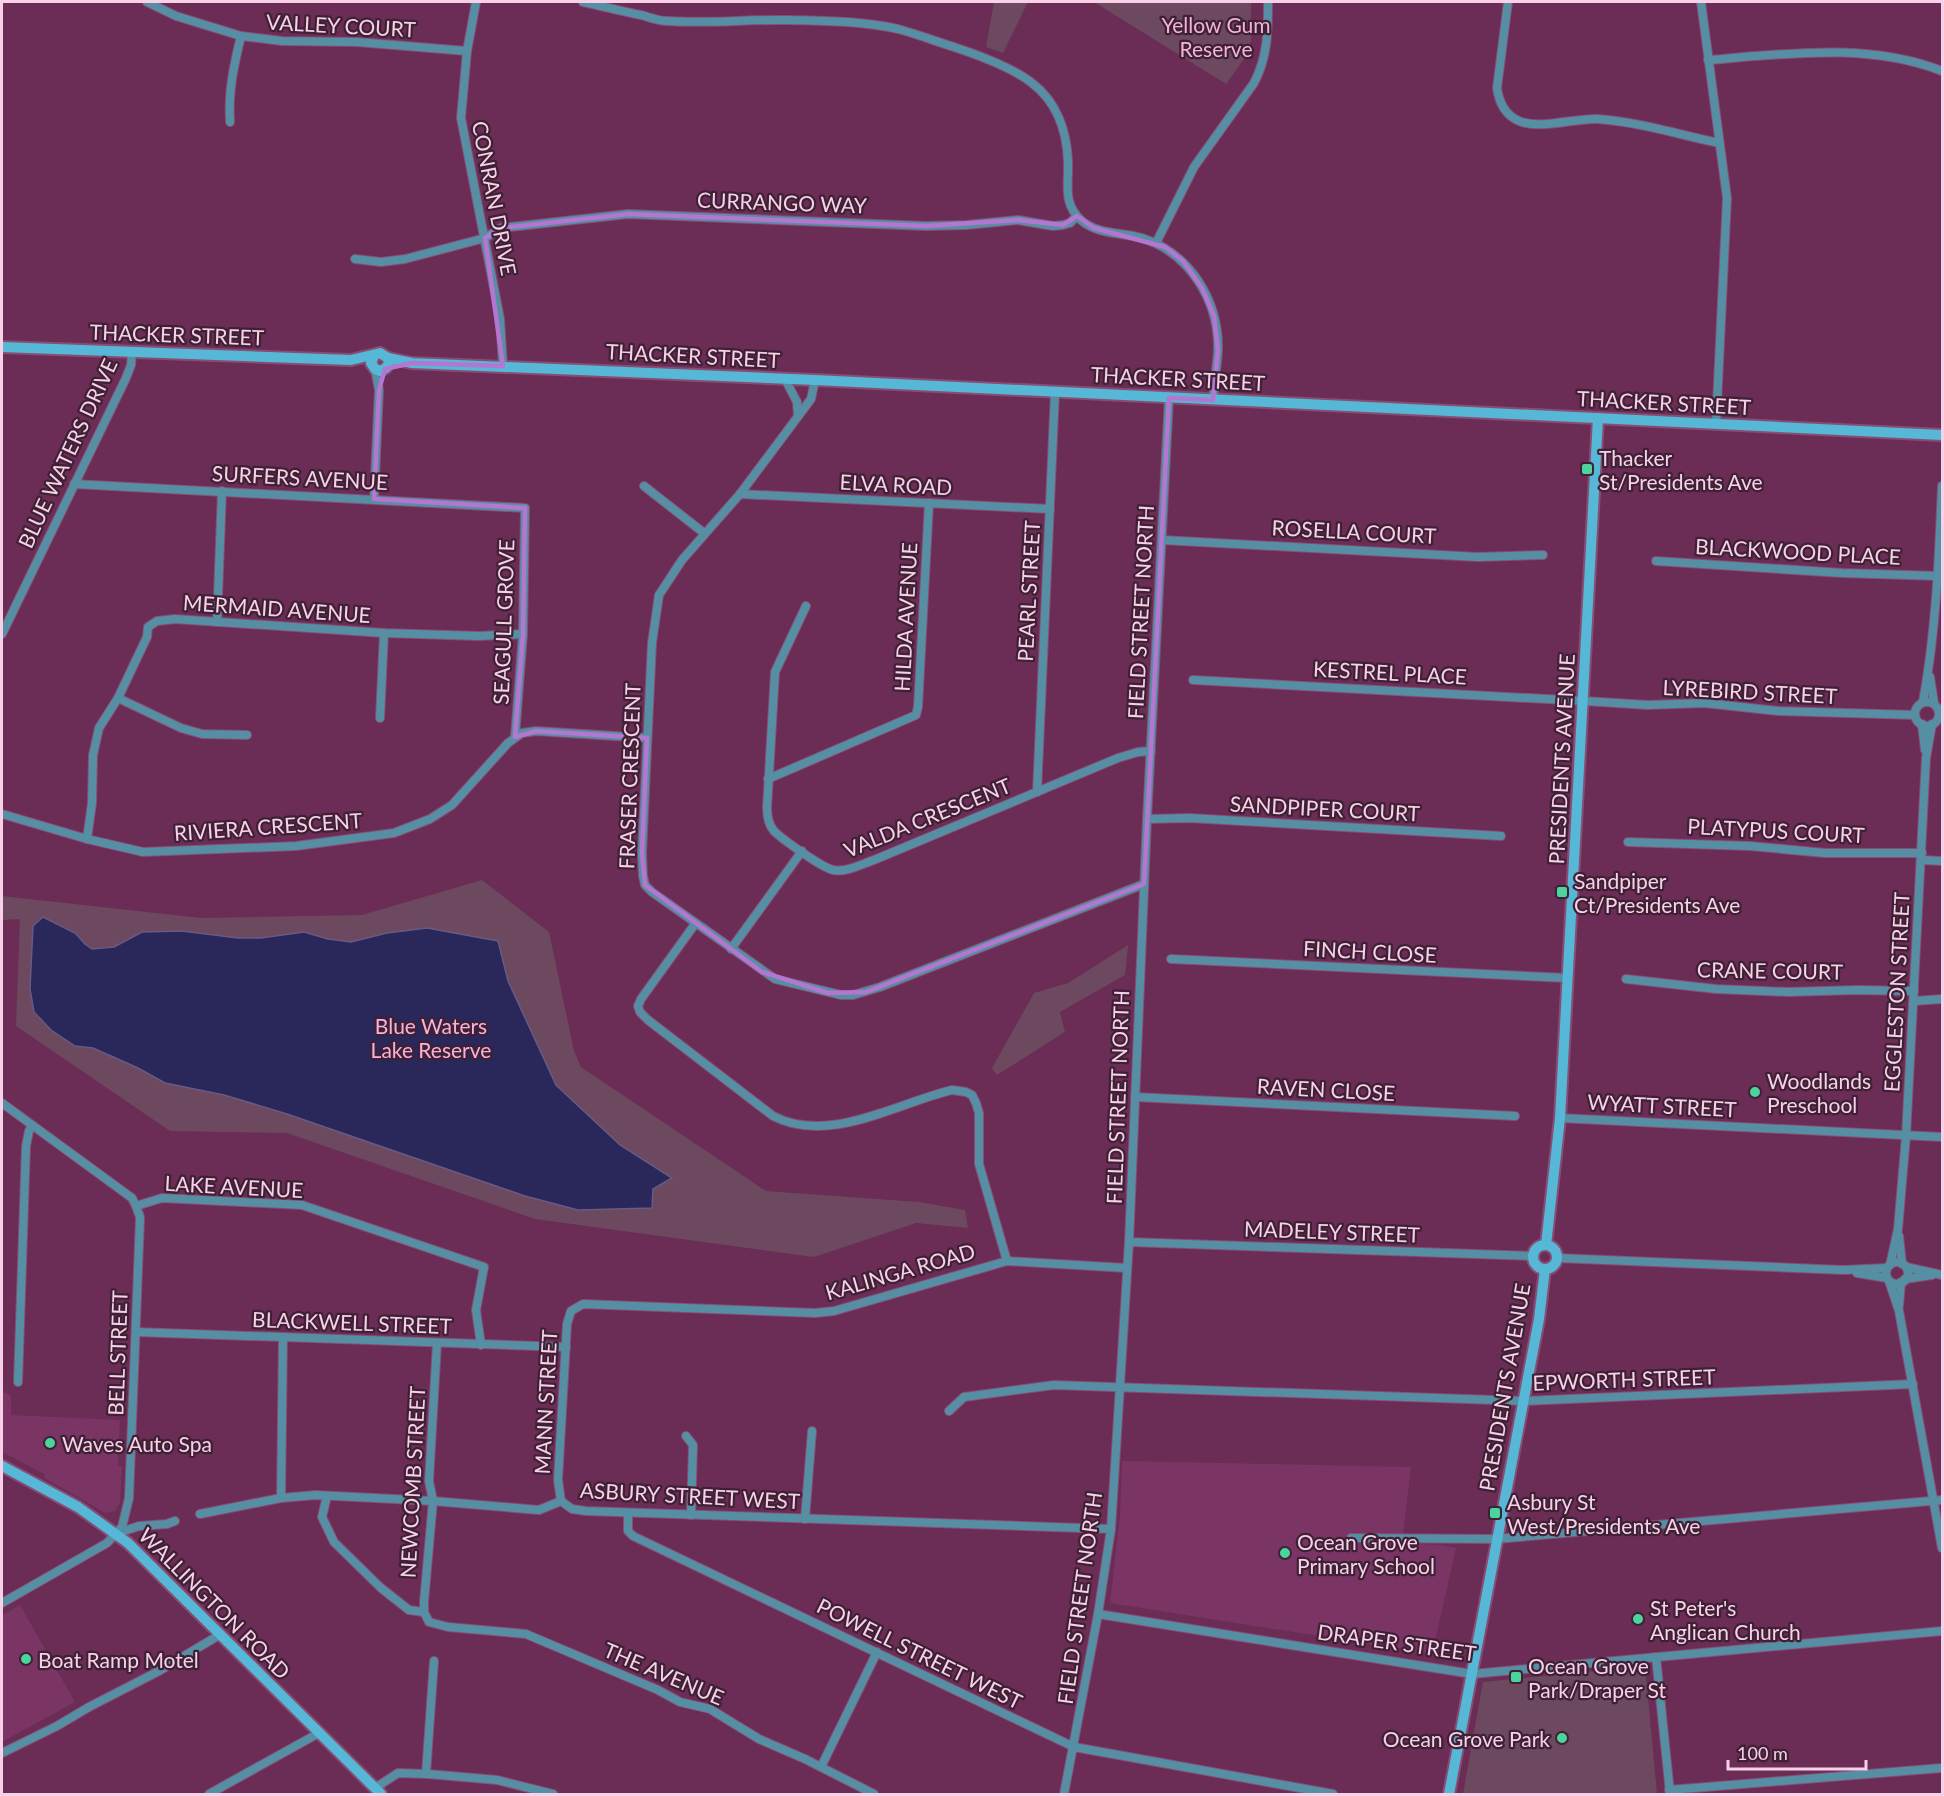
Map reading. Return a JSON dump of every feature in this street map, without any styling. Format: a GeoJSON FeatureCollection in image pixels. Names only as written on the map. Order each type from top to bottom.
{"type":"FeatureCollection","features":[{"type":"Feature","properties":{"kind":"street","name":"VALLEY COURT"},"geometry":{"type":"LineString","coordinates":[[147,2],[176,16],[241,36],[282,41],[357,42],[467,51]]}},
{"type":"Feature","properties":{"kind":"street","name":"CONRAN DRIVE"},"geometry":{"type":"LineString","coordinates":[[476,2],[467,51],[461,118],[500,319],[503,366]]}},
{"type":"Feature","properties":{"kind":"street"},"geometry":{"type":"LineString","coordinates":[[583,2],[666,21],[789,20],[861,24],[897,29],[969,52],[1018,73],[1047,96],[1057,113],[1068,152],[1066,191],[1077,216],[1094,228],[1106,232],[1122,232],[1156,243],[1183,261],[1202,288],[1210,302],[1214,316],[1218,350],[1213,400]]}},
{"type":"Feature","properties":{"kind":"street"},"geometry":{"type":"LineString","coordinates":[[1156,243],[1194,167],[1259,73],[1268,39],[1268,2]]}},
{"type":"Feature","properties":{"kind":"street"},"geometry":{"type":"LineString","coordinates":[[1508,2],[1497,88],[1500,102],[1507,113],[1519,121],[1537,124],[1597,119],[1719,143]]}},
{"type":"Feature","properties":{"kind":"street"},"geometry":{"type":"LineString","coordinates":[[1701,2],[1727,198],[1716,424]]}},
{"type":"Feature","properties":{"kind":"street"},"geometry":{"type":"LineString","coordinates":[[230,122],[231,78],[241,36]]}},
{"type":"Feature","properties":{"kind":"street"},"geometry":{"type":"LineString","coordinates":[[1708,60],[1812,52],[1888,57],[1926,64],[1942,71]]}},
{"type":"Feature","properties":{"kind":"street","name":"CURRANGO WAY"},"geometry":{"type":"LineString","coordinates":[[356,259],[381,262],[405,259],[485,238],[501,228],[628,214],[926,226],[1018,220],[1041,225],[1063,225],[1070,223],[1077,216]]}},
{"type":"Feature","properties":{"kind":"street","name":"THACKER STREET"},"geometry":{"type":"LineString","coordinates":[[2,347],[351,360],[380,364],[503,366],[785,378],[1942,435]]}},
{"type":"Feature","properties":{"kind":"street","name":"BLUE WATERS DRIVE"},"geometry":{"type":"LineString","coordinates":[[2,634],[126,378],[131,365],[132,352]]}},
{"type":"Feature","properties":{"kind":"street"},"geometry":{"type":"LineString","coordinates":[[374,499],[380,364]]}},
{"type":"Feature","properties":{"kind":"street"},"geometry":{"type":"LineString","coordinates":[[785,378],[797,402],[798,416]]}},
{"type":"Feature","properties":{"kind":"street","name":"FRASER CRESCENT"},"geometry":{"type":"LineString","coordinates":[[815,380],[813,394],[798,416],[740,494],[704,533],[663,585],[658,595],[653,634],[647,738],[642,853],[645,885],[695,924],[775,979],[828,993],[854,995],[880,987],[1144,884]]}},
{"type":"Feature","properties":{"kind":"street","name":"PEARL STREET"},"geometry":{"type":"LineString","coordinates":[[1037,792],[1055,392]]}},
{"type":"Feature","properties":{"kind":"street","name":"FIELD STREET NORTH"},"geometry":{"type":"LineString","coordinates":[[1064,1794],[1098,1614],[1111,1529],[1129,1242],[1147,819],[1169,398]]}},
{"type":"Feature","properties":{"kind":"street","name":"PRESIDENTS AVENUE"},"geometry":{"type":"LineString","coordinates":[[1546,1245],[1560,1118],[1598,418]]}},
{"type":"Feature","properties":{"kind":"street","name":"SURFERS AVENUE"},"geometry":{"type":"LineString","coordinates":[[74,484],[525,508]]}},
{"type":"Feature","properties":{"kind":"street"},"geometry":{"type":"LineString","coordinates":[[644,486],[704,533]]}},
{"type":"Feature","properties":{"kind":"street"},"geometry":{"type":"LineString","coordinates":[[1929,670],[1934,703],[1941,715],[1932,724],[1922,724],[1916,715],[1916,710],[1923,702],[1929,670],[1940,581],[1942,486]]}},
{"type":"Feature","properties":{"kind":"street"},"geometry":{"type":"LineString","coordinates":[[217,622],[222,491]]}},
{"type":"Feature","properties":{"kind":"street","name":"ELVA ROAD"},"geometry":{"type":"LineString","coordinates":[[740,494],[1050,509]]}},
{"type":"Feature","properties":{"kind":"street","name":"HILDA AVENUE"},"geometry":{"type":"LineString","coordinates":[[768,779],[916,715],[929,504]]}},
{"type":"Feature","properties":{"kind":"street","name":"SEAGULL GROVE"},"geometry":{"type":"LineString","coordinates":[[515,737],[523,634],[525,508]]}},
{"type":"Feature","properties":{"kind":"street","name":"ROSELLA COURT"},"geometry":{"type":"LineString","coordinates":[[1162,540],[1478,557],[1543,555]]}},
{"type":"Feature","properties":{"kind":"street","name":"BLACKWOOD PLACE"},"geometry":{"type":"LineString","coordinates":[[1656,561],[1940,581]]}},
{"type":"Feature","properties":{"kind":"street","name":"VALDA CRESCENT"},"geometry":{"type":"LineString","coordinates":[[806,606],[775,672],[767,808],[770,825],[774,831],[834,871],[847,869],[1129,754],[1151,751]]}},
{"type":"Feature","properties":{"kind":"street","name":"MERMAID AVENUE"},"geometry":{"type":"LineString","coordinates":[[87,839],[92,803],[93,755],[99,728],[118,698],[147,637],[148,627],[157,621],[166,619],[384,633],[479,636],[523,634]]}},
{"type":"Feature","properties":{"kind":"street"},"geometry":{"type":"LineString","coordinates":[[380,718],[384,633]]}},
{"type":"Feature","properties":{"kind":"street","name":"KESTREL PLACE"},"geometry":{"type":"LineString","coordinates":[[1193,680],[1584,701]]}},
{"type":"Feature","properties":{"kind":"street"},"geometry":{"type":"LineString","coordinates":[[118,698],[181,728],[202,734],[247,735]]}},
{"type":"Feature","properties":{"kind":"street","name":"LYREBIRD STREET"},"geometry":{"type":"LineString","coordinates":[[1584,701],[1648,705],[1704,703],[1778,711],[1916,715]]}},
{"type":"Feature","properties":{"kind":"street"},"geometry":{"type":"LineString","coordinates":[[1923,702],[1934,703]]}},
{"type":"Feature","properties":{"kind":"street","name":"EGGLESTON STREET"},"geometry":{"type":"LineString","coordinates":[[1922,724],[1926,758]]}},
{"type":"Feature","properties":{"kind":"street","name":"EGGLESTON STREET"},"geometry":{"type":"LineString","coordinates":[[1888,1266],[1898,1229],[1906,1136],[1926,758],[1932,724]]}},
{"type":"Feature","properties":{"kind":"street"},"geometry":{"type":"LineString","coordinates":[[515,737],[522,733],[537,731],[647,738]]}},
{"type":"Feature","properties":{"kind":"street","name":"RIVIERA CRESCENT"},"geometry":{"type":"LineString","coordinates":[[2,814],[87,839],[143,852],[296,846],[394,833],[430,819],[452,805],[515,737]]}},
{"type":"Feature","properties":{"kind":"street","name":"SANDPIPER COURT"},"geometry":{"type":"LineString","coordinates":[[1147,819],[1189,818],[1501,836]]}},
{"type":"Feature","properties":{"kind":"street","name":"PLATYPUS COURT"},"geometry":{"type":"LineString","coordinates":[[1628,842],[1750,846],[1825,853],[1922,856],[1942,861]]}},
{"type":"Feature","properties":{"kind":"street"},"geometry":{"type":"LineString","coordinates":[[731,949],[802,851]]}},
{"type":"Feature","properties":{"kind":"street"},"geometry":{"type":"LineString","coordinates":[[695,924],[641,999],[638,1005],[640,1012],[773,1116],[787,1123],[814,1126],[856,1121],[952,1090],[972,1095],[979,1113],[979,1164],[1007,1261]]}},
{"type":"Feature","properties":{"kind":"street","name":"FINCH CLOSE"},"geometry":{"type":"LineString","coordinates":[[1171,959],[1568,978]]}},
{"type":"Feature","properties":{"kind":"street","name":"CRANE COURT"},"geometry":{"type":"LineString","coordinates":[[1626,980],[1716,989],[1914,991]]}},
{"type":"Feature","properties":{"kind":"street"},"geometry":{"type":"LineString","coordinates":[[1914,1001],[1942,999]]}},
{"type":"Feature","properties":{"kind":"street","name":"RAVEN CLOSE"},"geometry":{"type":"LineString","coordinates":[[1135,1097],[1515,1116]]}},
{"type":"Feature","properties":{"kind":"street","name":"LAKE AVENUE"},"geometry":{"type":"LineString","coordinates":[[2,1103],[132,1198],[136,1206],[162,1198],[302,1205],[484,1267],[476,1310],[481,1344]]}},
{"type":"Feature","properties":{"kind":"street","name":"WYATT STREET"},"geometry":{"type":"LineString","coordinates":[[1560,1118],[1942,1137]]}},
{"type":"Feature","properties":{"kind":"street"},"geometry":{"type":"LineString","coordinates":[[18,1382],[26,1146],[32,1125]]}},
{"type":"Feature","properties":{"kind":"street","name":"BELL STREET"},"geometry":{"type":"LineString","coordinates":[[116,1534],[125,1521],[129,1498],[140,1225],[136,1206]]}},
{"type":"Feature","properties":{"kind":"street","name":"EGGLESTON STREET"},"geometry":{"type":"LineString","coordinates":[[1898,1229],[1904,1266]]}},
{"type":"Feature","properties":{"kind":"street","name":"MADELEY STREET"},"geometry":{"type":"LineString","coordinates":[[1129,1242],[1534,1256]]}},
{"type":"Feature","properties":{"kind":"street"},"geometry":{"type":"LineString","coordinates":[[1546,1245],[1554,1249],[1557,1258],[1553,1266],[1545,1269],[1537,1264],[1534,1256],[1538,1248],[1546,1245]]}},
{"type":"Feature","properties":{"kind":"street"},"geometry":{"type":"LineString","coordinates":[[1557,1258],[1843,1270],[1888,1266],[1896,1262],[1940,1274]]}},
{"type":"Feature","properties":{"kind":"street","name":"KALINGA ROAD"},"geometry":{"type":"LineString","coordinates":[[576,1307],[591,1303],[805,1313],[834,1311],[1007,1261],[1127,1268]]}},
{"type":"Feature","properties":{"kind":"street"},"geometry":{"type":"LineString","coordinates":[[1888,1266],[1888,1280],[1899,1311],[1938,1501],[1942,1548]]}},
{"type":"Feature","properties":{"kind":"street"},"geometry":{"type":"LineString","coordinates":[[1899,1311],[1903,1281],[1907,1274],[1904,1266]]}},
{"type":"Feature","properties":{"kind":"street","name":"PRESIDENTS AVENUE"},"geometry":{"type":"LineString","coordinates":[[1449,1794],[1539,1319],[1545,1269]]}},
{"type":"Feature","properties":{"kind":"street"},"geometry":{"type":"LineString","coordinates":[[1843,1270],[1893,1283],[1940,1274]]}},
{"type":"Feature","properties":{"kind":"street","name":"MANN STREET"},"geometry":{"type":"LineString","coordinates":[[561,1502],[558,1480],[568,1317],[576,1307]]}},
{"type":"Feature","properties":{"kind":"street","name":"BLACKWELL STREET"},"geometry":{"type":"LineString","coordinates":[[136,1332],[566,1347]]}},
{"type":"Feature","properties":{"kind":"street"},"geometry":{"type":"LineString","coordinates":[[281,1498],[283,1337]]}},
{"type":"Feature","properties":{"kind":"street","name":"NEWCOMB STREET"},"geometry":{"type":"LineString","coordinates":[[424,1612],[433,1501],[429,1480],[437,1343]]}},
{"type":"Feature","properties":{"kind":"street","name":"EPWORTH STREET"},"geometry":{"type":"LineString","coordinates":[[949,1411],[964,1397],[1054,1385],[1524,1401],[1913,1384]]}},
{"type":"Feature","properties":{"kind":"street"},"geometry":{"type":"LineString","coordinates":[[805,1519],[812,1431]]}},
{"type":"Feature","properties":{"kind":"street"},"geometry":{"type":"LineString","coordinates":[[686,1436],[693,1445],[691,1515]]}},
{"type":"Feature","properties":{"kind":"street","name":"WALLINGTON ROAD"},"geometry":{"type":"LineString","coordinates":[[2,1466],[78,1507],[116,1534],[153,1567],[378,1791]]}},
{"type":"Feature","properties":{"kind":"street"},"geometry":{"type":"LineString","coordinates":[[327,1496],[322,1517],[334,1542],[381,1588],[409,1610],[424,1612]]}},
{"type":"Feature","properties":{"kind":"street","name":"ASBURY STREET WEST"},"geometry":{"type":"LineString","coordinates":[[200,1514],[281,1498],[327,1496],[433,1501],[539,1510],[561,1502],[572,1509],[628,1512],[1111,1529]]}},
{"type":"Feature","properties":{"kind":"street"},"geometry":{"type":"LineString","coordinates":[[1351,1538],[1496,1539],[1938,1501]]}},
{"type":"Feature","properties":{"kind":"street","name":"POWELL STREET WEST"},"geometry":{"type":"LineString","coordinates":[[628,1512],[628,1531],[633,1536],[1074,1747],[1333,1794]]}},
{"type":"Feature","properties":{"kind":"street"},"geometry":{"type":"LineString","coordinates":[[2,1603],[99,1548],[116,1534],[139,1526],[176,1521]]}},
{"type":"Feature","properties":{"kind":"street","name":"THE AVENUE"},"geometry":{"type":"LineString","coordinates":[[424,1612],[429,1622],[448,1627],[526,1634],[680,1701],[710,1709],[759,1739],[874,1794]]}},
{"type":"Feature","properties":{"kind":"street","name":"DRAPER STREET"},"geometry":{"type":"LineString","coordinates":[[1098,1614],[1472,1674],[1942,1631]]}},
{"type":"Feature","properties":{"kind":"street"},"geometry":{"type":"LineString","coordinates":[[2,1754],[159,1671],[221,1634]]}},
{"type":"Feature","properties":{"kind":"street"},"geometry":{"type":"LineString","coordinates":[[821,1767],[877,1653]]}},
{"type":"Feature","properties":{"kind":"street"},"geometry":{"type":"LineString","coordinates":[[1656,1657],[1670,1792],[1942,1768]]}},
{"type":"Feature","properties":{"kind":"street"},"geometry":{"type":"LineString","coordinates":[[426,1774],[434,1661]]}},
{"type":"Feature","properties":{"kind":"street"},"geometry":{"type":"LineString","coordinates":[[209,1794],[319,1733]]}},
{"type":"Feature","properties":{"kind":"street"},"geometry":{"type":"LineString","coordinates":[[378,1791],[398,1773],[497,1780],[553,1794]]}},
{"type":"Feature","properties":{"kind":"highlighted area"},"geometry":{"type":"Polygon","coordinates":[[[628,214],[926,226],[1018,220],[1063,225],[1077,216],[1094,228],[1165,247],[1183,261],[1202,288],[1214,316],[1218,350],[1213,400],[1169,398],[1144,884],[866,992],[828,993],[762,972],[645,885],[642,853],[647,738],[536,731],[515,737],[523,634],[525,508],[374,499],[379,390],[385,369],[412,363],[503,366],[485,238],[501,228],[628,214]]]}},
{"type":"Feature","properties":{"kind":"shaded area","name":"Blue Waters Lake Reserve"},"geometry":{"type":"Polygon","coordinates":[[[43,917],[75,933],[92,949],[114,947],[142,932],[182,931],[238,938],[261,938],[304,932],[328,939],[351,942],[387,933],[427,928],[498,941],[508,981],[556,1085],[620,1145],[672,1178],[653,1189],[652,1208],[578,1210],[525,1196],[287,1114],[224,1095],[165,1083],[93,1048],[75,1046],[51,1030],[34,1012],[30,989],[33,926],[43,917]]]}},
{"type":"Feature","properties":{"kind":"shaded area"},"geometry":{"type":"Polygon","coordinates":[[[2,1391],[11,1396],[11,1415],[120,1420],[118,1465],[122,1467],[120,1503],[115,1511],[105,1513],[43,1477],[46,1475],[2,1452],[2,1391]]]}},
{"type":"Feature","properties":{"kind":"shaded area","name":"Ocean Grove Primary School"},"geometry":{"type":"Polygon","coordinates":[[[1122,1461],[1411,1467],[1402,1543],[1456,1548],[1432,1654],[1110,1603],[1120,1515],[1122,1461]]]}},
{"type":"Feature","properties":{"kind":"shaded area","name":"Boat Ramp Motel"},"geometry":{"type":"Polygon","coordinates":[[[20,1605],[75,1702],[2,1742],[2,1615],[20,1605]]]}},
{"type":"Feature","properties":{"kind":"green space"},"geometry":{"type":"Polygon","coordinates":[[[994,2],[1028,2],[1003,53],[986,47],[994,2]]]}},
{"type":"Feature","properties":{"kind":"green space","name":"Yellow Gum Reserve"},"geometry":{"type":"Polygon","coordinates":[[[1094,2],[1251,2],[1251,41],[1244,59],[1226,84],[1094,2]]]}},
{"type":"Feature","properties":{"kind":"green space","name":"Blue Waters Lake Reserve"},"geometry":{"type":"Polygon","coordinates":[[[482,880],[549,932],[574,1051],[581,1067],[766,1191],[919,1202],[965,1210],[968,1228],[916,1223],[814,1257],[535,1219],[287,1133],[170,1131],[16,1026],[20,919],[2,920],[2,896],[201,918],[362,915],[482,880]]]}},
{"type":"Feature","properties":{"kind":"green space"},"geometry":{"type":"Polygon","coordinates":[[[1128,945],[1125,975],[1060,1012],[1065,1032],[997,1075],[992,1068],[1034,993],[1068,983],[1128,945]]]}},
{"type":"Feature","properties":{"kind":"green space","name":"Ocean Grove Park"},"geometry":{"type":"Polygon","coordinates":[[[1645,1666],[1657,1794],[1463,1794],[1483,1682],[1645,1666]]]}},
{"type":"Feature","properties":{"kind":"place","name":"Thacker St/Presidents Ave"},"geometry":{"type":"Point","coordinates":[1587,469]}},
{"type":"Feature","properties":{"kind":"place","name":"Sandpiper Ct/Presidents Ave"},"geometry":{"type":"Point","coordinates":[1562,892]}},
{"type":"Feature","properties":{"kind":"place","name":"Woodlands Preschool"},"geometry":{"type":"Point","coordinates":[1755,1092]}},
{"type":"Feature","properties":{"kind":"place","name":"Waves Auto Spa"},"geometry":{"type":"Point","coordinates":[50,1443]}},
{"type":"Feature","properties":{"kind":"place","name":"Asbury St West/Presidents Ave"},"geometry":{"type":"Point","coordinates":[1495,1513]}},
{"type":"Feature","properties":{"kind":"place","name":"Ocean Grove Primary School"},"geometry":{"type":"Point","coordinates":[1285,1553]}},
{"type":"Feature","properties":{"kind":"place","name":"St Peter's Anglican Church"},"geometry":{"type":"Point","coordinates":[1638,1619]}},
{"type":"Feature","properties":{"kind":"place","name":"Boat Ramp Motel"},"geometry":{"type":"Point","coordinates":[26,1659]}},
{"type":"Feature","properties":{"kind":"place","name":"Ocean Grove Park/Draper St"},"geometry":{"type":"Point","coordinates":[1516,1677]}},
{"type":"Feature","properties":{"kind":"place","name":"Ocean Grove Park"},"geometry":{"type":"Point","coordinates":[1562,1738]}}]}
